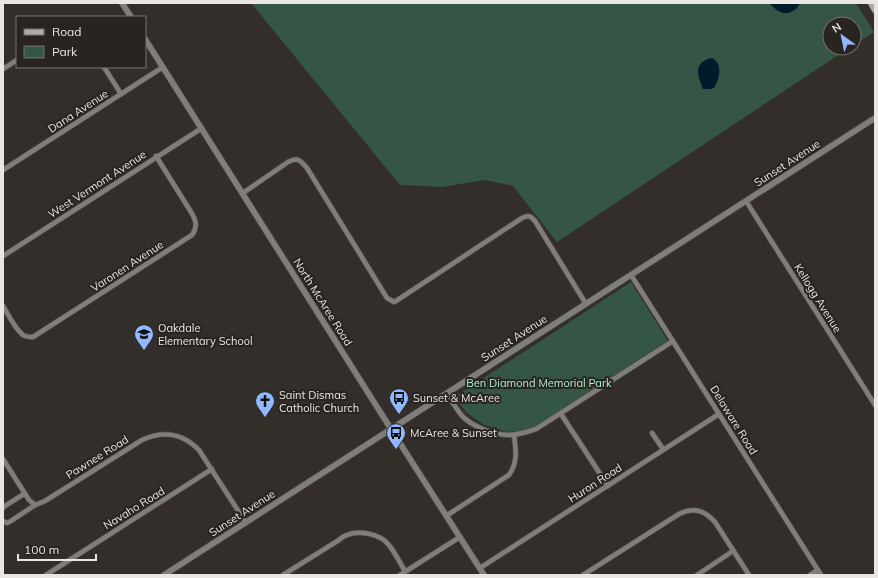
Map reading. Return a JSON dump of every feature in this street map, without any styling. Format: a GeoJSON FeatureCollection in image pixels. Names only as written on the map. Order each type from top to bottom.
{"type":"FeatureCollection","features":[{"type":"Feature","properties":{"kind":"main road"},"geometry":{"type":"LineString","coordinates":[[871,3],[875,10]]}},
{"type":"Feature","properties":{"kind":"street"},"geometry":{"type":"LineString","coordinates":[[122,3],[130,16]]}},
{"type":"Feature","properties":{"kind":"street","name":"North McAree Road"},"geometry":{"type":"LineString","coordinates":[[146,41],[484,575]]}},
{"type":"Feature","properties":{"kind":"street"},"geometry":{"type":"LineString","coordinates":[[3,69],[16,61]]}},
{"type":"Feature","properties":{"kind":"street","name":"Dana Avenue"},"geometry":{"type":"LineString","coordinates":[[3,170],[163,67]]}},
{"type":"Feature","properties":{"kind":"street"},"geometry":{"type":"LineString","coordinates":[[105,68],[121,94]]}},
{"type":"Feature","properties":{"kind":"street","name":"Sunset Avenue"},"geometry":{"type":"LineString","coordinates":[[164,575],[875,118]]}},
{"type":"Feature","properties":{"kind":"street","name":"West Vermont Avenue"},"geometry":{"type":"LineString","coordinates":[[3,256],[156,156],[202,128]]}},
{"type":"Feature","properties":{"kind":"street","name":"Varonen Avenue"},"geometry":{"type":"LineString","coordinates":[[3,306],[22,335],[33,337],[192,235],[195,231],[196,225],[192,212],[156,156]]}},
{"type":"Feature","properties":{"kind":"street"},"geometry":{"type":"LineString","coordinates":[[242,192],[293,159],[298,159],[302,162],[314,180],[387,298],[394,302],[522,218],[526,216],[532,217],[586,304]]}},
{"type":"Feature","properties":{"kind":"street","name":"Kellogg Avenue"},"geometry":{"type":"LineString","coordinates":[[746,201],[875,405]]}},
{"type":"Feature","properties":{"kind":"street","name":"Delaware Road"},"geometry":{"type":"LineString","coordinates":[[631,275],[821,575]]}},
{"type":"Feature","properties":{"kind":"street"},"geometry":{"type":"LineString","coordinates":[[447,394],[455,408],[472,424],[482,429],[507,435],[524,434],[536,429],[561,414],[673,341]]}},
{"type":"Feature","properties":{"kind":"street"},"geometry":{"type":"LineString","coordinates":[[561,414],[608,486]]}},
{"type":"Feature","properties":{"kind":"street","name":"Huron Road"},"geometry":{"type":"LineString","coordinates":[[480,568],[719,414]]}},
{"type":"Feature","properties":{"kind":"street"},"geometry":{"type":"LineString","coordinates":[[652,433],[663,449]]}},
{"type":"Feature","properties":{"kind":"street","name":"Pawnee Road"},"geometry":{"type":"LineString","coordinates":[[3,520],[7,523],[11,522],[35,505],[45,501],[152,435],[172,434],[183,437],[199,450],[212,469]]}},
{"type":"Feature","properties":{"kind":"street"},"geometry":{"type":"LineString","coordinates":[[446,516],[509,474],[514,468],[516,454],[514,435]]}},
{"type":"Feature","properties":{"kind":"street"},"geometry":{"type":"LineString","coordinates":[[3,459],[28,500],[35,505]]}},
{"type":"Feature","properties":{"kind":"street"},"geometry":{"type":"LineString","coordinates":[[212,469],[246,523]]}},
{"type":"Feature","properties":{"kind":"street","name":"Navaho Road"},"geometry":{"type":"LineString","coordinates":[[46,575],[212,469]]}},
{"type":"Feature","properties":{"kind":"street"},"geometry":{"type":"LineString","coordinates":[[3,508],[24,494]]}},
{"type":"Feature","properties":{"kind":"street"},"geometry":{"type":"LineString","coordinates":[[583,575],[679,514],[691,510],[704,513],[715,522],[749,575]]}},
{"type":"Feature","properties":{"kind":"street"},"geometry":{"type":"LineString","coordinates":[[283,575],[347,535],[355,533],[364,533],[373,536],[388,544],[406,571]]}},
{"type":"Feature","properties":{"kind":"street"},"geometry":{"type":"LineString","coordinates":[[400,575],[460,537]]}},
{"type":"Feature","properties":{"kind":"street"},"geometry":{"type":"LineString","coordinates":[[696,575],[733,551]]}},
{"type":"Feature","properties":{"kind":"street"},"geometry":{"type":"LineString","coordinates":[[810,575],[818,570]]}},
{"type":"Feature","properties":{"kind":"green space"},"geometry":{"type":"Polygon","coordinates":[[[251,3],[856,3],[874,32],[862,40],[862,16],[822,16],[822,56],[837,56],[557,242],[513,186],[485,180],[442,187],[400,185],[251,3]]]}},
{"type":"Feature","properties":{"kind":"green space","name":"Ben Diamond Memorial Park"},"geometry":{"type":"Polygon","coordinates":[[[631,282],[668,341],[535,427],[521,431],[507,432],[484,425],[467,413],[458,402],[456,396],[631,282]]]}},
{"type":"Feature","properties":{"kind":"water"},"geometry":{"type":"Polygon","coordinates":[[[769,3],[800,3],[797,8],[791,12],[785,13],[776,10],[769,3]]]}},
{"type":"Feature","properties":{"kind":"water"},"geometry":{"type":"Polygon","coordinates":[[[712,58],[719,67],[718,80],[714,88],[703,89],[698,74],[699,66],[706,60],[712,58]]]}},
{"type":"Feature","properties":{"kind":"place","name":"Oakdale Elementary School"},"geometry":{"type":"Point","coordinates":[144,351]}},
{"type":"Feature","properties":{"kind":"place","name":"Sunset & McAree"},"geometry":{"type":"Point","coordinates":[399,415]}},
{"type":"Feature","properties":{"kind":"place","name":"Saint Dismas Catholic Church"},"geometry":{"type":"Point","coordinates":[265,418]}},
{"type":"Feature","properties":{"kind":"place","name":"McAree & Sunset"},"geometry":{"type":"Point","coordinates":[396,450]}}]}
